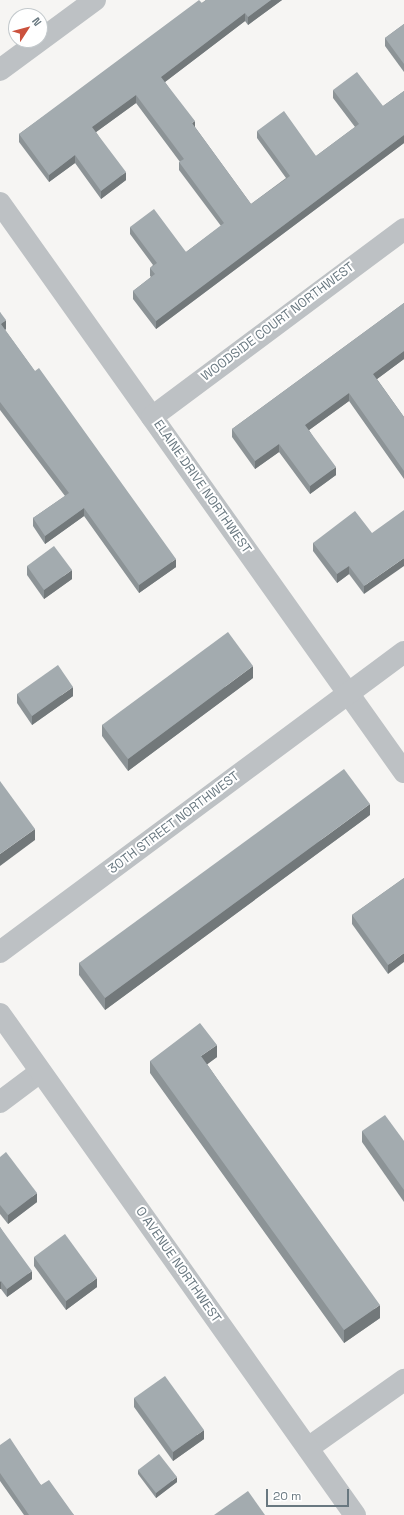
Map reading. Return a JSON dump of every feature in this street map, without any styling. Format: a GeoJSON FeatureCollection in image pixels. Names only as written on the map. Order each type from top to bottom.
{"type":"FeatureCollection","features":[{"type":"Feature","properties":{"kind":"street"},"geometry":{"type":"LineString","coordinates":[[0,70],[95,0]]}},
{"type":"Feature","properties":{"kind":"street","name":"ELAINE DRIVE NORTHWEST"},"geometry":{"type":"LineString","coordinates":[[0,203],[404,772]]}},
{"type":"Feature","properties":{"kind":"street","name":"WOODSIDE COURT NORTHWEST"},"geometry":{"type":"LineString","coordinates":[[152,416],[404,229]]}},
{"type":"Feature","properties":{"kind":"street","name":"30TH STREET NORTHWEST"},"geometry":{"type":"LineString","coordinates":[[0,952],[404,652]]}},
{"type":"Feature","properties":{"kind":"street","name":"O AVENUE NORTHWEST"},"geometry":{"type":"LineString","coordinates":[[0,1014],[355,1515]]}},
{"type":"Feature","properties":{"kind":"street"},"geometry":{"type":"LineString","coordinates":[[0,1102],[40,1072]]}},
{"type":"Feature","properties":{"kind":"street"},"geometry":{"type":"LineString","coordinates":[[308,1448],[404,1380]]}},
{"type":"Feature","properties":{"kind":"building"},"geometry":{"type":"Polygon","coordinates":[[[199,0],[202,3],[206,0],[271,0],[248,17],[245,13],[161,77],[195,121],[192,123],[251,204],[290,176],[257,131],[284,111],[316,156],[359,124],[333,90],[357,72],[383,106],[404,91],[404,135],[156,321],[133,291],[155,274],[150,268],[157,263],[130,227],[154,209],[186,252],[224,223],[179,162],[184,159],[136,95],[92,127],[126,172],[101,191],[75,155],[49,175],[19,134],[199,0]]]}},
{"type":"Feature","properties":{"kind":"building"},"geometry":{"type":"Polygon","coordinates":[[[404,24],[404,64],[385,38],[404,24]]]}},
{"type":"Feature","properties":{"kind":"building"},"geometry":{"type":"Polygon","coordinates":[[[404,303],[404,351],[373,374],[404,417],[404,471],[349,393],[305,425],[336,467],[310,486],[279,444],[255,461],[232,429],[404,303]]]}},
{"type":"Feature","properties":{"kind":"building"},"geometry":{"type":"Polygon","coordinates":[[[0,312],[6,320],[1,324],[35,371],[39,368],[176,559],[139,585],[84,508],[45,536],[33,518],[69,493],[0,402],[0,312]]]}},
{"type":"Feature","properties":{"kind":"building"},"geometry":{"type":"Polygon","coordinates":[[[404,510],[404,558],[364,586],[349,566],[337,574],[313,543],[355,511],[372,533],[404,510]]]}},
{"type":"Feature","properties":{"kind":"building"},"geometry":{"type":"Polygon","coordinates":[[[54,546],[72,570],[44,590],[27,566],[54,546]]]}},
{"type":"Feature","properties":{"kind":"building"},"geometry":{"type":"Polygon","coordinates":[[[228,632],[253,666],[128,759],[102,725],[228,632]]]}},
{"type":"Feature","properties":{"kind":"building"},"geometry":{"type":"Polygon","coordinates":[[[58,665],[73,687],[32,716],[17,694],[58,665]]]}},
{"type":"Feature","properties":{"kind":"building"},"geometry":{"type":"Polygon","coordinates":[[[344,769],[370,804],[105,998],[79,963],[344,769]]]}},
{"type":"Feature","properties":{"kind":"building"},"geometry":{"type":"Polygon","coordinates":[[[0,781],[35,829],[0,854],[0,781]]]}},
{"type":"Feature","properties":{"kind":"building"},"geometry":{"type":"Polygon","coordinates":[[[404,878],[404,953],[388,965],[352,915],[404,878]]]}},
{"type":"Feature","properties":{"kind":"building"},"geometry":{"type":"Polygon","coordinates":[[[200,1023],[217,1045],[201,1056],[380,1305],[344,1330],[150,1061],[200,1023]]]}},
{"type":"Feature","properties":{"kind":"building"},"geometry":{"type":"Polygon","coordinates":[[[385,1115],[404,1141],[404,1190],[362,1131],[385,1115]]]}},
{"type":"Feature","properties":{"kind":"building"},"geometry":{"type":"Polygon","coordinates":[[[6,1152],[37,1193],[8,1215],[0,1205],[0,1157],[6,1152]]]}},
{"type":"Feature","properties":{"kind":"building"},"geometry":{"type":"Polygon","coordinates":[[[0,1227],[32,1271],[7,1289],[1,1281],[0,1282],[0,1227]]]}},
{"type":"Feature","properties":{"kind":"building"},"geometry":{"type":"Polygon","coordinates":[[[65,1234],[97,1278],[66,1301],[34,1257],[65,1234]]]}},
{"type":"Feature","properties":{"kind":"building"},"geometry":{"type":"Polygon","coordinates":[[[165,1376],[204,1430],[173,1452],[134,1398],[165,1376]]]}},
{"type":"Feature","properties":{"kind":"building"},"geometry":{"type":"Polygon","coordinates":[[[10,1438],[41,1485],[49,1480],[74,1515],[29,1515],[0,1473],[0,1445],[10,1438]]]}},
{"type":"Feature","properties":{"kind":"building"},"geometry":{"type":"Polygon","coordinates":[[[159,1454],[177,1477],[156,1493],[138,1470],[159,1454]]]}},
{"type":"Feature","properties":{"kind":"building"},"geometry":{"type":"Polygon","coordinates":[[[248,1491],[265,1515],[214,1515],[248,1491]]]}}]}
